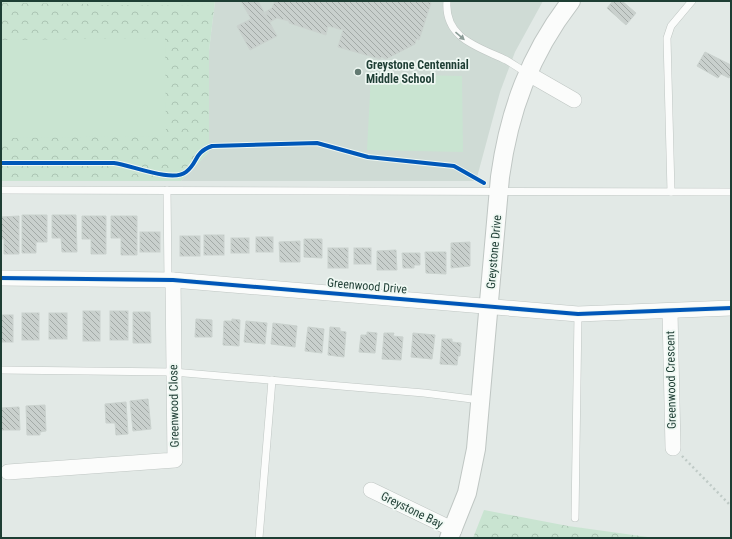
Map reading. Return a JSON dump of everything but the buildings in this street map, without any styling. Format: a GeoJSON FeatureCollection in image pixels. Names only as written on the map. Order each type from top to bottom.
{"type":"FeatureCollection","features":[{"type":"Feature","properties":{"kind":"street","name":"Greystone Drive"},"geometry":{"type":"LineString","coordinates":[[451,534],[467,493],[476,449],[499,190],[504,148],[510,121],[527,73],[550,30],[571,1]]}},
{"type":"Feature","properties":{"kind":"street"},"geometry":{"type":"LineString","coordinates":[[527,73],[574,100]]}},
{"type":"Feature","properties":{"kind":"street","name":"Greenwood Drive"},"geometry":{"type":"LineString","coordinates":[[1,278],[171,280],[578,314],[670,312],[731,308]]}},
{"type":"Feature","properties":{"kind":"street","name":"Greenwood Close"},"geometry":{"type":"LineString","coordinates":[[8,472],[175,460],[171,280]]}},
{"type":"Feature","properties":{"kind":"street","name":"Greenwood Crescent"},"geometry":{"type":"LineString","coordinates":[[670,312],[673,448]]}},
{"type":"Feature","properties":{"kind":"street","name":"Greystone Bay"},"geometry":{"type":"LineString","coordinates":[[371,490],[451,534]]}},
{"type":"Feature","properties":{"kind":"lane"},"geometry":{"type":"LineString","coordinates":[[447,1],[450,19],[456,33],[471,45],[507,61],[527,73]]}},
{"type":"Feature","properties":{"kind":"lane"},"geometry":{"type":"LineString","coordinates":[[671,192],[667,38],[671,26],[692,1]]}},
{"type":"Feature","properties":{"kind":"lane"},"geometry":{"type":"LineString","coordinates":[[1,190],[499,190],[731,192]]}},
{"type":"Feature","properties":{"kind":"lane"},"geometry":{"type":"LineString","coordinates":[[168,190],[171,280]]}},
{"type":"Feature","properties":{"kind":"lane"},"geometry":{"type":"LineString","coordinates":[[575,518],[578,314]]}},
{"type":"Feature","properties":{"kind":"lane"},"geometry":{"type":"LineString","coordinates":[[1,370],[173,372],[424,393],[481,400]]}},
{"type":"Feature","properties":{"kind":"lane"},"geometry":{"type":"LineString","coordinates":[[259,538],[272,380]]}},
{"type":"Feature","properties":{"kind":"path"},"geometry":{"type":"LineString","coordinates":[[673,448],[731,506]]}},
{"type":"Feature","properties":{"kind":"shaded area","name":"Greystone Centennial Middle School"},"geometry":{"type":"Polygon","coordinates":[[[215,1],[543,1],[515,52],[500,92],[476,181],[181,181],[209,152],[209,51],[215,1]]]}},
{"type":"Feature","properties":{"kind":"green space"},"geometry":{"type":"Polygon","coordinates":[[[1,1],[215,1],[209,51],[209,152],[181,181],[1,181],[1,1]]]}},
{"type":"Feature","properties":{"kind":"green space"},"geometry":{"type":"Polygon","coordinates":[[[1,1],[88,1],[88,4],[1,3],[1,1]]]}},
{"type":"Feature","properties":{"kind":"green space"},"geometry":{"type":"Polygon","coordinates":[[[101,1],[212,1],[212,6],[101,5],[101,1]]]}},
{"type":"Feature","properties":{"kind":"green space"},"geometry":{"type":"Polygon","coordinates":[[[165,38],[166,136],[1,138],[1,40],[165,38]]]}},
{"type":"Feature","properties":{"kind":"green space"},"geometry":{"type":"Polygon","coordinates":[[[371,74],[462,76],[463,152],[367,150],[371,74]]]}},
{"type":"Feature","properties":{"kind":"green space"},"geometry":{"type":"Polygon","coordinates":[[[484,510],[568,526],[655,538],[473,538],[484,510]]]}},
{"type":"Feature","properties":{"kind":"cycle path"},"geometry":{"type":"LineString","coordinates":[[1,163],[114,163],[171,176],[180,175],[186,172],[193,165],[199,155],[212,146],[317,143],[368,157],[454,166],[484,183]]}},
{"type":"Feature","properties":{"kind":"cycle path"},"geometry":{"type":"LineString","coordinates":[[1,278],[173,280],[578,314],[731,308]]}},
{"type":"Feature","properties":{"kind":"place","name":"Greystone Centennial Middle School"},"geometry":{"type":"Point","coordinates":[358,72]}}]}
